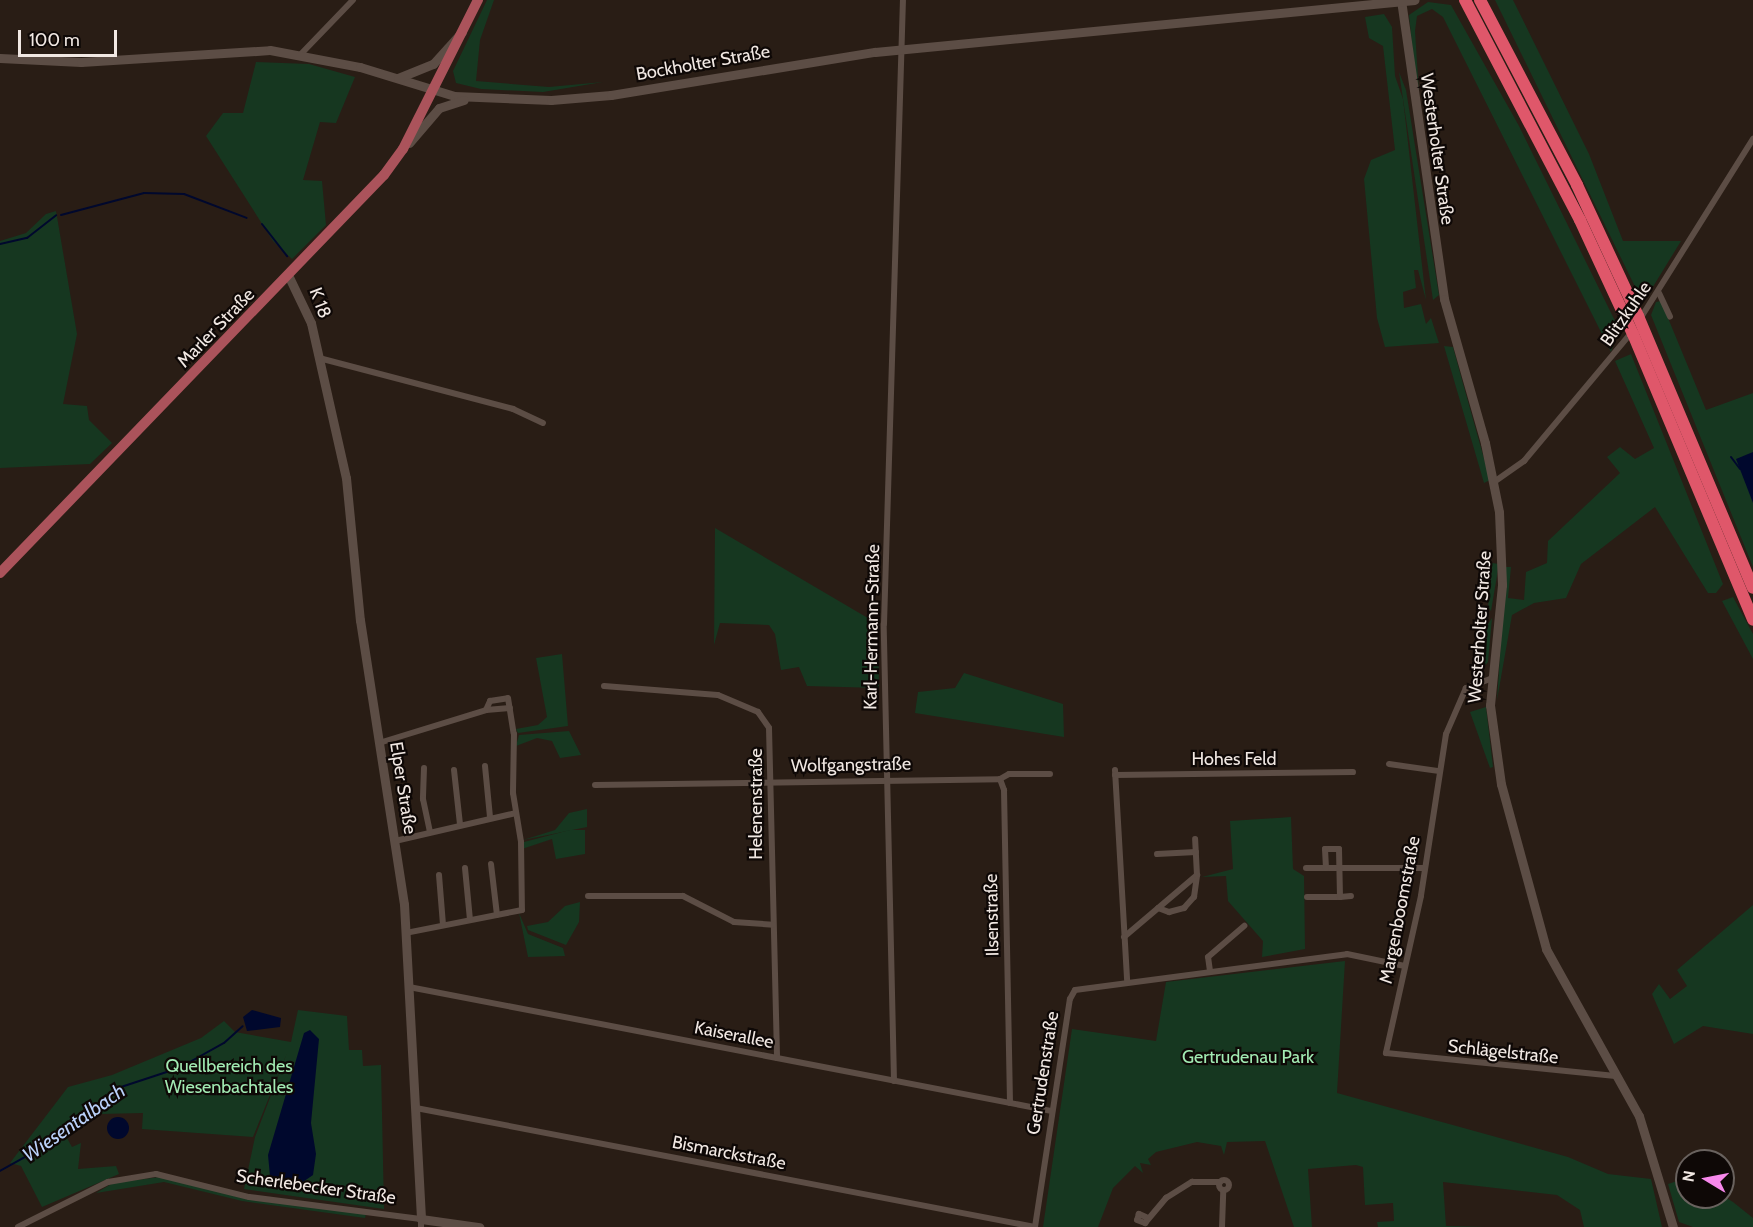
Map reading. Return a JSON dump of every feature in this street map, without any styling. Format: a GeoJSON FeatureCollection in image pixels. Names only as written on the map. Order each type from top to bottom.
{"type":"FeatureCollection","features":[{"type":"Feature","properties":{"kind":"highway"},"geometry":{"type":"LineString","coordinates":[[1465,0],[1624,315],[1753,620]]}},
{"type":"Feature","properties":{"kind":"highway"},"geometry":{"type":"LineString","coordinates":[[1480,0],[1508,51],[1646,333],[1753,588]]}},
{"type":"Feature","properties":{"kind":"highway"},"geometry":{"type":"LineString","coordinates":[[1490,0],[1508,51]]}},
{"type":"Feature","properties":{"kind":"main road","name":"Marler Straße"},"geometry":{"type":"LineString","coordinates":[[0,573],[289,277],[403,149],[478,0]]}},
{"type":"Feature","properties":{"kind":"street"},"geometry":{"type":"LineString","coordinates":[[301,54],[352,0]]}},
{"type":"Feature","properties":{"kind":"street","name":"Karl-Hermann-Straße"},"geometry":{"type":"LineString","coordinates":[[894,1081],[884,624],[903,0]]}},
{"type":"Feature","properties":{"kind":"street","name":"Bockholter Straße"},"geometry":{"type":"LineString","coordinates":[[0,57],[81,62],[240,51],[301,54],[474,98],[611,95],[901,50],[1414,0]]}},
{"type":"Feature","properties":{"kind":"street","name":"Westerholter Straße"},"geometry":{"type":"LineString","coordinates":[[1401,1],[1444,299],[1494,482],[1503,565],[1490,679],[1493,746],[1536,921],[1553,964],[1618,1076],[1648,1138],[1673,1227]]}},
{"type":"Feature","properties":{"kind":"street"},"geometry":{"type":"LineString","coordinates":[[398,78],[434,64],[464,30]]}},
{"type":"Feature","properties":{"kind":"street"},"geometry":{"type":"LineString","coordinates":[[403,149],[439,108],[474,98]]}},
{"type":"Feature","properties":{"kind":"street","name":"Blitzkuhle"},"geometry":{"type":"LineString","coordinates":[[1494,482],[1524,461],[1617,353],[1659,293],[1753,139]]}},
{"type":"Feature","properties":{"kind":"street","name":"K 18"},"geometry":{"type":"LineString","coordinates":[[289,277],[303,299],[316,342]]}},
{"type":"Feature","properties":{"kind":"street"},"geometry":{"type":"LineString","coordinates":[[1659,293],[1670,317]]}},
{"type":"Feature","properties":{"kind":"street","name":"Elper Straße"},"geometry":{"type":"LineString","coordinates":[[316,342],[346,478],[360,620],[406,933],[421,1223]]}},
{"type":"Feature","properties":{"kind":"street"},"geometry":{"type":"LineString","coordinates":[[319,358],[513,409],[543,423]]}},
{"type":"Feature","properties":{"kind":"street","name":"Margenboomstraße"},"geometry":{"type":"LineString","coordinates":[[1386,1053],[1425,868],[1438,771],[1446,734],[1466,688],[1490,679]]}},
{"type":"Feature","properties":{"kind":"street","name":"Helenenstraße"},"geometry":{"type":"LineString","coordinates":[[604,686],[694,691],[745,704],[769,728],[777,1058]]}},
{"type":"Feature","properties":{"kind":"street"},"geometry":{"type":"LineString","coordinates":[[406,933],[522,910],[521,842],[516,813],[514,734],[508,698],[490,701],[486,710]]}},
{"type":"Feature","properties":{"kind":"street"},"geometry":{"type":"LineString","coordinates":[[379,743],[486,710],[510,708]]}},
{"type":"Feature","properties":{"kind":"street"},"geometry":{"type":"LineString","coordinates":[[1389,764],[1438,771]]}},
{"type":"Feature","properties":{"kind":"street"},"geometry":{"type":"LineString","coordinates":[[485,766],[490,817]]}},
{"type":"Feature","properties":{"kind":"street"},"geometry":{"type":"LineString","coordinates":[[424,768],[423,799],[430,832]]}},
{"type":"Feature","properties":{"kind":"street"},"geometry":{"type":"LineString","coordinates":[[454,770],[460,824]]}},
{"type":"Feature","properties":{"kind":"street","name":"Hohes Feld"},"geometry":{"type":"LineString","coordinates":[[1127,981],[1115,772],[1353,772]]}},
{"type":"Feature","properties":{"kind":"street"},"geometry":{"type":"LineString","coordinates":[[1000,779],[1009,774],[1050,774]]}},
{"type":"Feature","properties":{"kind":"street","name":"Wolfgangstraße"},"geometry":{"type":"LineString","coordinates":[[595,785],[1000,779]]}},
{"type":"Feature","properties":{"kind":"street","name":"Ilsenstraße"},"geometry":{"type":"LineString","coordinates":[[1000,779],[1004,790],[1010,1102]]}},
{"type":"Feature","properties":{"kind":"street"},"geometry":{"type":"LineString","coordinates":[[394,841],[490,817],[516,813]]}},
{"type":"Feature","properties":{"kind":"street"},"geometry":{"type":"LineString","coordinates":[[1158,908],[1169,912],[1184,908],[1194,897],[1197,875],[1195,839]]}},
{"type":"Feature","properties":{"kind":"street"},"geometry":{"type":"LineString","coordinates":[[1326,868],[1325,849],[1339,849],[1340,897]]}},
{"type":"Feature","properties":{"kind":"street"},"geometry":{"type":"LineString","coordinates":[[1157,854],[1196,852]]}},
{"type":"Feature","properties":{"kind":"street"},"geometry":{"type":"LineString","coordinates":[[491,864],[497,915]]}},
{"type":"Feature","properties":{"kind":"street"},"geometry":{"type":"LineString","coordinates":[[465,868],[470,920]]}},
{"type":"Feature","properties":{"kind":"street"},"geometry":{"type":"LineString","coordinates":[[1306,868],[1425,868]]}},
{"type":"Feature","properties":{"kind":"street"},"geometry":{"type":"LineString","coordinates":[[439,874],[443,925]]}},
{"type":"Feature","properties":{"kind":"street"},"geometry":{"type":"LineString","coordinates":[[1124,937],[1197,875]]}},
{"type":"Feature","properties":{"kind":"street"},"geometry":{"type":"LineString","coordinates":[[588,896],[683,896],[734,922],[773,925]]}},
{"type":"Feature","properties":{"kind":"street"},"geometry":{"type":"LineString","coordinates":[[1307,897],[1351,896]]}},
{"type":"Feature","properties":{"kind":"street"},"geometry":{"type":"LineString","coordinates":[[1210,971],[1208,957],[1244,926]]}},
{"type":"Feature","properties":{"kind":"street","name":"Gertrudenstraße"},"geometry":{"type":"LineString","coordinates":[[1035,1227],[1072,994],[1083,986],[1347,954],[1405,966]]}},
{"type":"Feature","properties":{"kind":"street","name":"Kaiserallee"},"geometry":{"type":"LineString","coordinates":[[409,987],[1052,1111]]}},
{"type":"Feature","properties":{"kind":"street","name":"Schlägelstraße"},"geometry":{"type":"LineString","coordinates":[[1386,1053],[1618,1076]]}},
{"type":"Feature","properties":{"kind":"street","name":"Bismarckstraße"},"geometry":{"type":"LineString","coordinates":[[416,1108],[1035,1227]]}},
{"type":"Feature","properties":{"kind":"street","name":"Scherlebecker Straße"},"geometry":{"type":"LineString","coordinates":[[18,1227],[108,1182],[156,1174],[249,1197],[421,1223],[479,1227]]}},
{"type":"Feature","properties":{"kind":"street"},"geometry":{"type":"LineString","coordinates":[[1146,1217],[1192,1182],[1220,1182],[1223,1190],[1222,1227]]}},
{"type":"Feature","properties":{"kind":"green space"},"geometry":{"type":"Polygon","coordinates":[[[487,0],[494,0],[480,40],[476,81],[549,87],[603,82],[543,92],[481,89],[456,83],[453,71],[487,0]]]}},
{"type":"Feature","properties":{"kind":"green space"},"geometry":{"type":"Polygon","coordinates":[[[1495,0],[1513,0],[1589,154],[1623,241],[1681,241],[1643,303],[1495,0]]]}},
{"type":"Feature","properties":{"kind":"green space"},"geometry":{"type":"Polygon","coordinates":[[[1428,2],[1451,5],[1519,126],[1619,329],[1611,352],[1443,17],[1432,9],[1417,16],[1415,31],[1422,140],[1409,15],[1428,2]]]}},
{"type":"Feature","properties":{"kind":"green space"},"geometry":{"type":"Polygon","coordinates":[[[1384,14],[1392,27],[1395,76],[1403,99],[1426,300],[1418,270],[1414,270],[1416,288],[1403,292],[1404,308],[1421,304],[1426,324],[1431,318],[1439,343],[1385,347],[1377,318],[1364,179],[1371,160],[1395,150],[1383,46],[1369,38],[1365,17],[1384,14]]]}},
{"type":"Feature","properties":{"kind":"green space"},"geometry":{"type":"Polygon","coordinates":[[[256,62],[309,64],[355,77],[336,123],[320,122],[303,180],[322,181],[326,225],[292,259],[273,241],[206,136],[223,113],[243,113],[256,62]]]}},
{"type":"Feature","properties":{"kind":"green space"},"geometry":{"type":"Polygon","coordinates":[[[1399,72],[1406,90],[1439,295],[1433,300],[1399,72]]]}},
{"type":"Feature","properties":{"kind":"green space"},"geometry":{"type":"Polygon","coordinates":[[[56,211],[77,334],[63,404],[87,406],[89,420],[112,443],[90,464],[0,468],[0,241],[26,233],[46,214],[56,211]]]}},
{"type":"Feature","properties":{"kind":"green space"},"geometry":{"type":"Polygon","coordinates":[[[1661,301],[1706,410],[1753,393],[1753,567],[1651,315],[1656,302],[1661,301]]]}},
{"type":"Feature","properties":{"kind":"green space"},"geometry":{"type":"Polygon","coordinates":[[[1444,346],[1453,347],[1490,480],[1484,483],[1444,346]]]}},
{"type":"Feature","properties":{"kind":"green space"},"geometry":{"type":"Polygon","coordinates":[[[1631,354],[1723,584],[1716,593],[1708,593],[1655,507],[1581,564],[1566,598],[1534,603],[1512,615],[1497,700],[1506,567],[1511,567],[1508,598],[1524,600],[1526,572],[1547,563],[1548,541],[1620,473],[1607,457],[1620,447],[1635,459],[1654,448],[1615,361],[1631,354]]]}},
{"type":"Feature","properties":{"kind":"green space"},"geometry":{"type":"Polygon","coordinates":[[[715,528],[878,624],[879,688],[807,686],[799,667],[781,670],[775,634],[769,625],[720,623],[714,645],[715,528]]]}},
{"type":"Feature","properties":{"kind":"green space"},"geometry":{"type":"Polygon","coordinates":[[[1492,563],[1499,564],[1491,611],[1488,607],[1492,563]]]}},
{"type":"Feature","properties":{"kind":"green space"},"geometry":{"type":"Polygon","coordinates":[[[1733,597],[1753,634],[1753,659],[1722,601],[1733,597]]]}},
{"type":"Feature","properties":{"kind":"green space"},"geometry":{"type":"Polygon","coordinates":[[[1492,618],[1488,662],[1476,676],[1488,624],[1492,618]]]}},
{"type":"Feature","properties":{"kind":"green space"},"geometry":{"type":"Polygon","coordinates":[[[562,654],[568,726],[518,733],[516,729],[538,725],[547,717],[536,658],[562,654]]]}},
{"type":"Feature","properties":{"kind":"green space"},"geometry":{"type":"Polygon","coordinates":[[[964,673],[1063,704],[1064,737],[915,713],[918,692],[955,688],[964,673]]]}},
{"type":"Feature","properties":{"kind":"green space"},"geometry":{"type":"Polygon","coordinates":[[[1486,707],[1493,767],[1490,768],[1470,712],[1486,707]]]}},
{"type":"Feature","properties":{"kind":"green space"},"geometry":{"type":"Polygon","coordinates":[[[569,731],[581,755],[560,758],[552,741],[537,738],[516,746],[519,735],[569,731]]]}},
{"type":"Feature","properties":{"kind":"green space"},"geometry":{"type":"Polygon","coordinates":[[[587,809],[587,827],[523,840],[555,830],[569,813],[587,809]]]}},
{"type":"Feature","properties":{"kind":"green space"},"geometry":{"type":"Polygon","coordinates":[[[1291,817],[1293,869],[1304,876],[1305,949],[1262,957],[1263,941],[1228,901],[1226,876],[1202,877],[1233,869],[1230,821],[1291,817]]]}},
{"type":"Feature","properties":{"kind":"green space"},"geometry":{"type":"Polygon","coordinates":[[[570,830],[585,830],[585,854],[556,859],[552,839],[522,849],[524,842],[570,830]]]}},
{"type":"Feature","properties":{"kind":"green space"},"geometry":{"type":"Polygon","coordinates":[[[580,902],[579,922],[566,945],[528,930],[527,926],[548,922],[565,906],[580,902]]]}},
{"type":"Feature","properties":{"kind":"green space"},"geometry":{"type":"Polygon","coordinates":[[[1753,905],[1753,1034],[1703,1026],[1674,1044],[1652,994],[1659,984],[1670,999],[1687,986],[1677,970],[1753,905]]]}},
{"type":"Feature","properties":{"kind":"green space"},"geometry":{"type":"Polygon","coordinates":[[[519,913],[528,934],[563,948],[565,956],[528,957],[519,913]]]}},
{"type":"Feature","properties":{"kind":"green space","name":"Gertrudenau Park"},"geometry":{"type":"Polygon","coordinates":[[[1345,961],[1337,1093],[1568,1157],[1608,1174],[1651,1179],[1662,1227],[1584,1227],[1580,1210],[1557,1195],[1443,1182],[1446,1226],[1486,1227],[1378,1227],[1377,1222],[1394,1221],[1393,1203],[1365,1205],[1363,1167],[1356,1165],[1308,1169],[1312,1227],[1294,1227],[1265,1141],[1227,1142],[1224,1155],[1221,1146],[1197,1142],[1156,1152],[1148,1159],[1151,1165],[1140,1163],[1143,1173],[1135,1166],[1113,1188],[1098,1227],[1043,1227],[1072,1029],[1156,1041],[1166,982],[1345,961]]]}},
{"type":"Feature","properties":{"kind":"green space","name":"Quellbereich des Wiesenbachtales"},"geometry":{"type":"Polygon","coordinates":[[[298,1010],[347,1016],[349,1050],[362,1050],[363,1066],[381,1065],[384,1209],[244,1189],[255,1137],[287,1053],[253,1137],[142,1129],[143,1113],[100,1114],[67,1138],[72,1147],[81,1143],[78,1169],[116,1166],[119,1174],[42,1207],[21,1166],[10,1163],[68,1087],[112,1075],[201,1038],[224,1021],[235,1032],[291,1042],[298,1010]]]}},
{"type":"Feature","properties":{"kind":"green space"},"geometry":{"type":"Polygon","coordinates":[[[160,1177],[238,1197],[366,1214],[365,1218],[242,1201],[164,1182],[96,1193],[113,1183],[160,1177]]]}},
{"type":"Feature","properties":{"kind":"green space"},"geometry":{"type":"Polygon","coordinates":[[[1675,1182],[1675,1208],[1668,1184],[1675,1182]]]}},
{"type":"Feature","properties":{"kind":"green space"},"geometry":{"type":"Polygon","coordinates":[[[1735,1204],[1753,1218],[1753,1227],[1693,1227],[1679,1222],[1675,1209],[1735,1209],[1735,1204]]]}},
{"type":"Feature","properties":{"kind":"water"},"geometry":{"type":"Polygon","coordinates":[[[1753,452],[1753,503],[1736,459],[1753,452]]]}},
{"type":"Feature","properties":{"kind":"water"},"geometry":{"type":"Polygon","coordinates":[[[252,1010],[281,1018],[280,1027],[247,1031],[243,1017],[252,1010]]]}},
{"type":"Feature","properties":{"kind":"water"},"geometry":{"type":"Polygon","coordinates":[[[310,1030],[319,1039],[311,1123],[316,1154],[313,1175],[294,1188],[270,1176],[268,1155],[304,1033],[310,1030]]]}},
{"type":"Feature","properties":{"kind":"water"},"geometry":{"type":"Polygon","coordinates":[[[118,1117],[126,1120],[129,1128],[126,1136],[118,1139],[110,1136],[107,1128],[110,1120],[118,1117]]]}},
{"type":"Feature","properties":{"kind":"waterway"},"geometry":{"type":"LineString","coordinates":[[61,215],[144,193],[184,194],[247,218]]}},
{"type":"Feature","properties":{"kind":"waterway"},"geometry":{"type":"LineString","coordinates":[[0,244],[27,238],[56,215]]}},
{"type":"Feature","properties":{"kind":"waterway"},"geometry":{"type":"LineString","coordinates":[[262,224],[287,256]]}},
{"type":"Feature","properties":{"kind":"waterway"},"geometry":{"type":"LineString","coordinates":[[1731,457],[1740,469]]}},
{"type":"Feature","properties":{"kind":"waterway","name":"Wiesentalbach"},"geometry":{"type":"LineString","coordinates":[[0,1171],[61,1137],[118,1088],[179,1068],[224,1043],[243,1026]]}}]}
